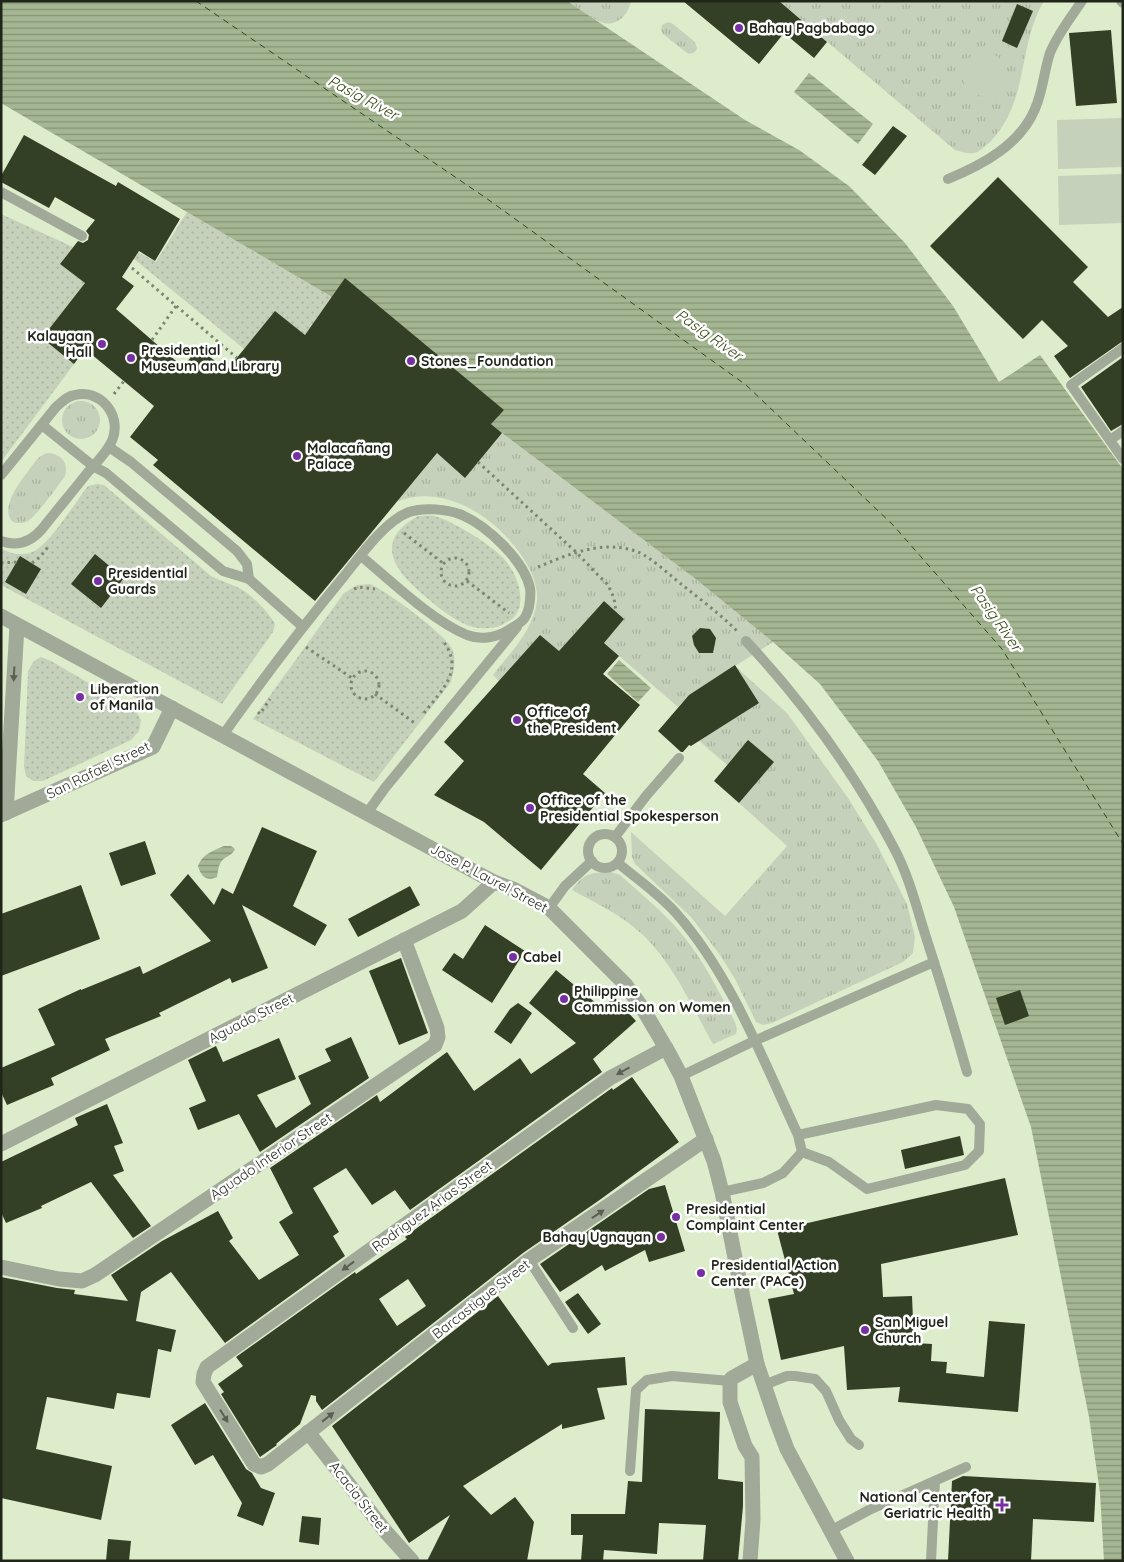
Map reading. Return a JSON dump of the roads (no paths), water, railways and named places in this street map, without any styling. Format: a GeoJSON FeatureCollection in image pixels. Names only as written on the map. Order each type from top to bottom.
{"type":"FeatureCollection","features":[{"type":"Feature","properties":{"kind":"street","name":"Jose P. Laurel Street"},"geometry":{"type":"LineString","coordinates":[[1,616],[223,734],[494,882],[513,889],[549,908],[624,984],[643,1009],[681,1076],[706,1139],[722,1192],[741,1288],[764,1385],[787,1449],[847,1561]]}},
{"type":"Feature","properties":{"kind":"street","name":"San Rafael Street"},"geometry":{"type":"LineString","coordinates":[[17,626],[4,814],[152,746],[172,708]]}},
{"type":"Feature","properties":{"kind":"street","name":"Aguado Street"},"geometry":{"type":"LineString","coordinates":[[1,1144],[462,911],[494,882]]}},
{"type":"Feature","properties":{"kind":"street","name":"Aguado Interior Street"},"geometry":{"type":"LineString","coordinates":[[1,1267],[59,1279],[82,1280],[95,1275],[435,1045],[438,1037],[437,1028],[404,940]]}},
{"type":"Feature","properties":{"kind":"street","name":"Rodriguez Arias Street"},"geometry":{"type":"LineString","coordinates":[[262,1467],[254,1464],[203,1382],[204,1374],[208,1367],[610,1078],[666,1048]]}},
{"type":"Feature","properties":{"kind":"street","name":"Barcastigue Street"},"geometry":{"type":"LineString","coordinates":[[262,1467],[529,1260],[706,1139]]}},
{"type":"Feature","properties":{"kind":"street"},"geometry":{"type":"LineString","coordinates":[[750,1561],[753,1520],[752,1457],[745,1446],[730,1402],[730,1381],[732,1378],[758,1364]]}},
{"type":"Feature","properties":{"kind":"street","name":"Acacia Street"},"geometry":{"type":"LineString","coordinates":[[308,1432],[386,1532],[412,1561]]}},
{"type":"Feature","properties":{"kind":"lane"},"geometry":{"type":"LineString","coordinates":[[948,179],[974,168],[1001,151],[1026,125],[1035,108],[1050,52],[1082,1]]}},
{"type":"Feature","properties":{"kind":"lane"},"geometry":{"type":"LineString","coordinates":[[1,192],[82,236]]}},
{"type":"Feature","properties":{"kind":"lane"},"geometry":{"type":"LineString","coordinates":[[1123,348],[1071,385],[1123,459]]}},
{"type":"Feature","properties":{"kind":"lane"},"geometry":{"type":"LineString","coordinates":[[1,475],[64,400],[74,395],[86,394],[106,403],[111,411],[115,429],[109,446],[36,537],[18,544],[1,541]]}},
{"type":"Feature","properties":{"kind":"lane"},"geometry":{"type":"LineString","coordinates":[[42,425],[93,466],[106,473],[222,571],[249,579],[303,626]]}},
{"type":"Feature","properties":{"kind":"lane"},"geometry":{"type":"LineString","coordinates":[[1110,440],[1123,431]]}},
{"type":"Feature","properties":{"kind":"lane"},"geometry":{"type":"LineString","coordinates":[[109,446],[132,462],[237,551],[246,564],[249,579]]}},
{"type":"Feature","properties":{"kind":"lane"},"geometry":{"type":"LineString","coordinates":[[223,734],[303,626],[389,525],[397,518],[410,512],[424,509],[461,515],[488,532],[509,552],[523,572],[530,588],[528,610],[523,620],[385,788],[367,813]]}},
{"type":"Feature","properties":{"kind":"lane"},"geometry":{"type":"LineString","coordinates":[[361,556],[447,625],[469,636],[493,637],[523,620]]}},
{"type":"Feature","properties":{"kind":"lane"},"geometry":{"type":"LineString","coordinates":[[746,641],[772,669],[822,730],[894,849],[916,903],[967,1072]]}},
{"type":"Feature","properties":{"kind":"lane"},"geometry":{"type":"LineString","coordinates":[[615,837],[646,796],[680,758]]}},
{"type":"Feature","properties":{"kind":"lane"},"geometry":{"type":"LineString","coordinates":[[604,834],[615,837],[619,841],[622,852],[618,863],[601,868],[592,861],[589,850],[594,839],[604,834]]}},
{"type":"Feature","properties":{"kind":"lane"},"geometry":{"type":"LineString","coordinates":[[549,908],[565,886],[592,861]]}},
{"type":"Feature","properties":{"kind":"lane"},"geometry":{"type":"LineString","coordinates":[[618,863],[675,912],[719,971],[798,1135],[802,1152]]}},
{"type":"Feature","properties":{"kind":"lane"},"geometry":{"type":"LineString","coordinates":[[681,1076],[754,1041],[934,962]]}},
{"type":"Feature","properties":{"kind":"lane"},"geometry":{"type":"LineString","coordinates":[[798,1135],[936,1104],[968,1109],[980,1124],[979,1151],[965,1165],[868,1189],[829,1162],[802,1152]]}},
{"type":"Feature","properties":{"kind":"lane"},"geometry":{"type":"LineString","coordinates":[[722,1192],[762,1183],[783,1173],[802,1152]]}},
{"type":"Feature","properties":{"kind":"lane"},"geometry":{"type":"LineString","coordinates":[[529,1260],[573,1328]]}},
{"type":"Feature","properties":{"kind":"lane"},"geometry":{"type":"LineString","coordinates":[[630,1471],[636,1390],[647,1380],[672,1376],[730,1381]]}},
{"type":"Feature","properties":{"kind":"lane"},"geometry":{"type":"LineString","coordinates":[[764,1385],[787,1376],[816,1379],[826,1391],[839,1420],[851,1439],[859,1445]]}},
{"type":"Feature","properties":{"kind":"lane"},"geometry":{"type":"LineString","coordinates":[[830,1531],[869,1510],[966,1467]]}},
{"type":"Feature","properties":{"kind":"lane"},"geometry":{"type":"LineString","coordinates":[[931,1561],[935,1481]]}},
{"type":"Feature","properties":{"kind":"water","name":"Pasig River"},"geometry":{"type":"Polygon","coordinates":[[[1,1],[567,1],[745,120],[799,150],[849,186],[905,243],[953,306],[999,382],[1040,355],[1123,469],[1123,1561],[1104,1561],[1100,1493],[1089,1417],[1031,1127],[954,907],[916,827],[878,761],[820,684],[773,642],[697,580],[502,433],[349,307],[1,103],[1,1]]]}},
{"type":"Feature","properties":{"kind":"water"},"geometry":{"type":"Polygon","coordinates":[[[809,73],[873,124],[858,144],[794,92],[809,73]]]}},
{"type":"Feature","properties":{"kind":"water"},"geometry":{"type":"Polygon","coordinates":[[[619,660],[651,688],[638,702],[607,674],[619,660]]]}},
{"type":"Feature","properties":{"kind":"water"},"geometry":{"type":"Polygon","coordinates":[[[224,846],[231,846],[235,849],[232,854],[221,861],[217,877],[210,879],[205,877],[198,866],[200,862],[208,853],[224,846]]]}},
{"type":"Feature","properties":{"kind":"place","name":"Bahay Pagbabago"},"geometry":{"type":"Point","coordinates":[739,28]}},
{"type":"Feature","properties":{"kind":"place","name":"Kalayaan Hall"},"geometry":{"type":"Point","coordinates":[102,344]}},
{"type":"Feature","properties":{"kind":"place","name":"Presidential Museum and Library"},"geometry":{"type":"Point","coordinates":[131,358]}},
{"type":"Feature","properties":{"kind":"place","name":"Stones_Foundation"},"geometry":{"type":"Point","coordinates":[411,361]}},
{"type":"Feature","properties":{"kind":"place","name":"Malacañang Palace"},"geometry":{"type":"Point","coordinates":[297,456]}},
{"type":"Feature","properties":{"kind":"place","name":"Presidential Guards"},"geometry":{"type":"Point","coordinates":[98,581]}},
{"type":"Feature","properties":{"kind":"place","name":"Liberation of Manila"},"geometry":{"type":"Point","coordinates":[80,697]}},
{"type":"Feature","properties":{"kind":"place","name":"Office of the President"},"geometry":{"type":"Point","coordinates":[517,720]}},
{"type":"Feature","properties":{"kind":"place","name":"Office of the Presidential Spokesperson"},"geometry":{"type":"Point","coordinates":[530,808]}},
{"type":"Feature","properties":{"kind":"place","name":"Cabel"},"geometry":{"type":"Point","coordinates":[513,957]}},
{"type":"Feature","properties":{"kind":"place","name":"Philippine Commission on Women"},"geometry":{"type":"Point","coordinates":[564,999]}},
{"type":"Feature","properties":{"kind":"place","name":"Presidential Complaint Center"},"geometry":{"type":"Point","coordinates":[676,1217]}},
{"type":"Feature","properties":{"kind":"place","name":"Bahay Ugnayan"},"geometry":{"type":"Point","coordinates":[661,1237]}},
{"type":"Feature","properties":{"kind":"place","name":"Presidential Action Center (PACe)"},"geometry":{"type":"Point","coordinates":[701,1273]}},
{"type":"Feature","properties":{"kind":"place","name":"San Miguel Church"},"geometry":{"type":"Point","coordinates":[865,1330]}},
{"type":"Feature","properties":{"kind":"place","name":"National Center for Geriatric Health"},"geometry":{"type":"Point","coordinates":[1002,1505]}}]}
